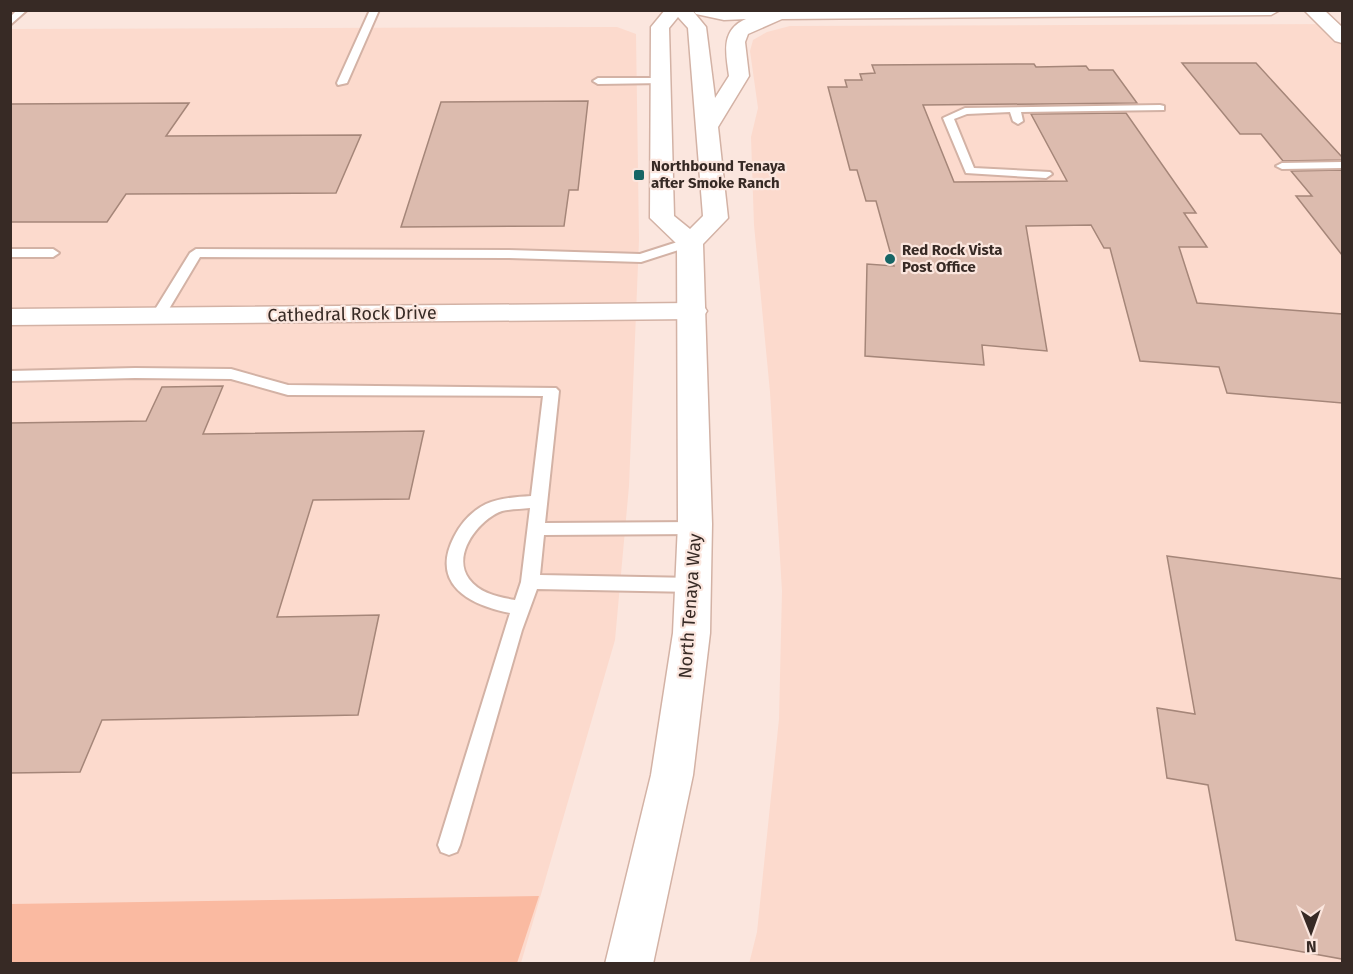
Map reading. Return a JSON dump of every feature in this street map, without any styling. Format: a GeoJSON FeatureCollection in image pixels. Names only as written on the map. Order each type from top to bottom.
{"type":"FeatureCollection","features":[{"type":"Feature","properties":{"kind":"main road"},"geometry":{"type":"LineString","coordinates":[[675,10],[660,27],[662,218],[690,242],[717,218],[697,27],[682,10]]}},
{"type":"Feature","properties":{"kind":"main road"},"geometry":{"type":"LineString","coordinates":[[702,10],[724,14],[1271,10]]}},
{"type":"Feature","properties":{"kind":"main road"},"geometry":{"type":"LineString","coordinates":[[1313,10],[1342,38]]}},
{"type":"Feature","properties":{"kind":"main road"},"geometry":{"type":"LineString","coordinates":[[707,127],[739,76],[735,36],[751,23],[791,14]]}},
{"type":"Feature","properties":{"kind":"main road","name":"North Tenaya Way"},"geometry":{"type":"LineString","coordinates":[[629,963],[654,867],[689,659],[696,528],[690,242]]}},
{"type":"Feature","properties":{"kind":"main road","name":"Cathedral Rock Drive"},"geometry":{"type":"LineString","coordinates":[[10,317],[693,311]]}},
{"type":"Feature","properties":{"kind":"lane"},"geometry":{"type":"LineString","coordinates":[[10,22],[23,10]]}},
{"type":"Feature","properties":{"kind":"lane"},"geometry":{"type":"LineString","coordinates":[[342,83],[375,10]]}},
{"type":"Feature","properties":{"kind":"lane"},"geometry":{"type":"LineString","coordinates":[[598,81],[660,81]]}},
{"type":"Feature","properties":{"kind":"lane"},"geometry":{"type":"LineString","coordinates":[[1046,174],[970,171],[948,118],[965,111],[1017,115],[1161,108]]}},
{"type":"Feature","properties":{"kind":"lane"},"geometry":{"type":"LineString","coordinates":[[1282,166],[1342,165]]}},
{"type":"Feature","properties":{"kind":"lane"},"geometry":{"type":"LineString","coordinates":[[158,316],[196,253],[509,254],[641,258],[690,242]]}},
{"type":"Feature","properties":{"kind":"lane"},"geometry":{"type":"LineString","coordinates":[[10,253],[53,253]]}},
{"type":"Feature","properties":{"kind":"lane"},"geometry":{"type":"LineString","coordinates":[[10,376],[135,373],[231,374],[288,390],[551,391],[530,582],[449,845]]}},
{"type":"Feature","properties":{"kind":"lane"},"geometry":{"type":"LineString","coordinates":[[521,608],[486,601],[470,592],[458,578],[455,552],[475,520],[494,507],[540,502]]}},
{"type":"Feature","properties":{"kind":"lane"},"geometry":{"type":"LineString","coordinates":[[537,529],[696,528]]}},
{"type":"Feature","properties":{"kind":"lane"},"geometry":{"type":"LineString","coordinates":[[530,582],[694,585]]}},
{"type":"Feature","properties":{"kind":"shaded area"},"geometry":{"type":"Polygon","coordinates":[[[1342,24],[1342,963],[749,964],[757,932],[779,719],[782,591],[770,392],[754,225],[751,137],[758,108],[750,51],[753,40],[767,32],[790,26],[1342,24]]]}},
{"type":"Feature","properties":{"kind":"shaded area"},"geometry":{"type":"Polygon","coordinates":[[[617,27],[636,34],[639,240],[629,486],[615,640],[521,963],[11,963],[10,29],[617,27]]]}},
{"type":"Feature","properties":{"kind":"shaded area"},"geometry":{"type":"Polygon","coordinates":[[[539,896],[517,963],[11,963],[11,904],[539,896]]]}},
{"type":"Feature","properties":{"kind":"building"},"geometry":{"type":"Polygon","coordinates":[[[1182,63],[1256,63],[1342,157],[1342,160],[1283,161],[1261,134],[1240,134],[1182,63]]]}},
{"type":"Feature","properties":{"kind":"building"},"geometry":{"type":"Polygon","coordinates":[[[1034,64],[1036,67],[1086,66],[1089,70],[1113,70],[1137,103],[923,105],[954,182],[1067,181],[1031,114],[1126,113],[1196,213],[1184,213],[1207,247],[1179,247],[1197,303],[1342,314],[1342,403],[1227,393],[1219,367],[1140,361],[1110,248],[1104,248],[1091,225],[1026,226],[1047,351],[982,345],[984,365],[865,356],[867,264],[894,266],[876,201],[866,201],[857,170],[850,170],[828,87],[847,87],[845,80],[862,80],[860,74],[875,73],[872,65],[1034,64]]]}},
{"type":"Feature","properties":{"kind":"building"},"geometry":{"type":"Polygon","coordinates":[[[588,101],[578,190],[569,190],[564,226],[401,227],[441,102],[588,101]]]}},
{"type":"Feature","properties":{"kind":"building"},"geometry":{"type":"Polygon","coordinates":[[[189,103],[166,136],[361,135],[336,193],[126,194],[107,222],[10,222],[10,104],[189,103]]]}},
{"type":"Feature","properties":{"kind":"building"},"geometry":{"type":"Polygon","coordinates":[[[1342,170],[1342,255],[1296,196],[1312,196],[1291,171],[1342,170]]]}},
{"type":"Feature","properties":{"kind":"building"},"geometry":{"type":"Polygon","coordinates":[[[223,386],[203,434],[424,431],[409,499],[313,500],[277,617],[379,615],[358,715],[102,720],[80,772],[10,773],[10,423],[146,421],[162,387],[223,386]]]}},
{"type":"Feature","properties":{"kind":"building"},"geometry":{"type":"Polygon","coordinates":[[[1167,556],[1342,579],[1342,959],[1236,940],[1208,785],[1167,778],[1157,708],[1195,714],[1167,556]]]}},
{"type":"Feature","properties":{"kind":"place","name":"Northbound Tenaya after Smoke Ranch"},"geometry":{"type":"Point","coordinates":[639,175]}},
{"type":"Feature","properties":{"kind":"place","name":"Red Rock Vista Post Office"},"geometry":{"type":"Point","coordinates":[890,259]}}]}
